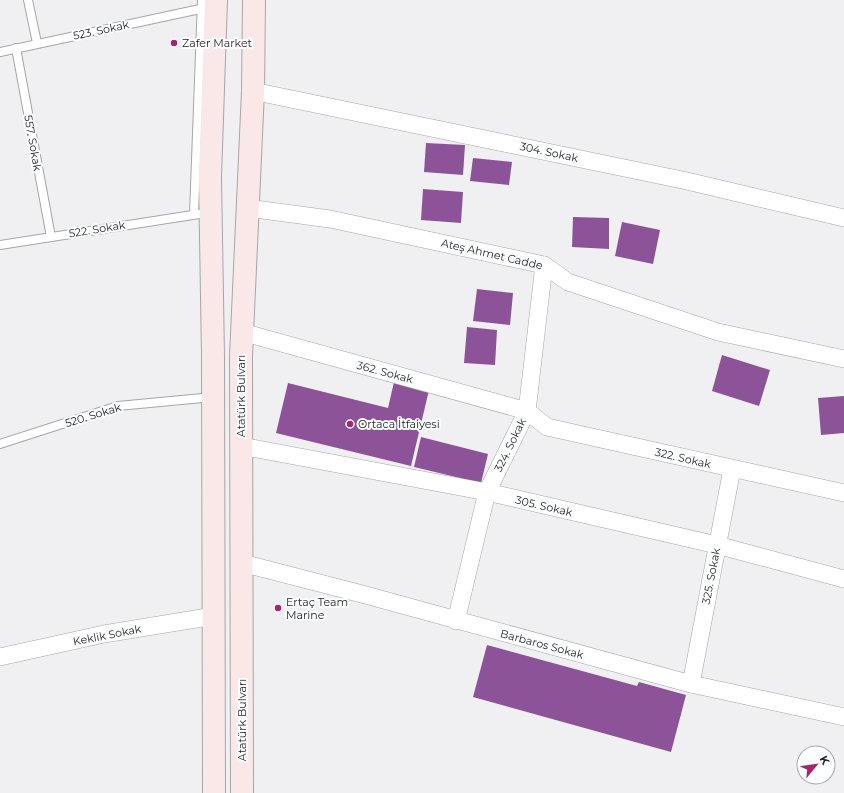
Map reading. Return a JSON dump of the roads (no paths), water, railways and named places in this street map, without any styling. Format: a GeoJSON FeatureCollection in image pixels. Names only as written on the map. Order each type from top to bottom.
{"type":"FeatureCollection","features":[{"type":"Feature","properties":{"kind":"main road","name":"Atatürk Bulvarı"},"geometry":{"type":"LineString","coordinates":[[242,793],[242,332],[253,91],[254,0]]}},
{"type":"Feature","properties":{"kind":"main road"},"geometry":{"type":"LineString","coordinates":[[209,4],[202,213],[213,397],[214,793]]}},
{"type":"Feature","properties":{"kind":"street","name":"304. Sokak"},"geometry":{"type":"LineString","coordinates":[[253,91],[687,181],[844,218]]}},
{"type":"Feature","properties":{"kind":"street","name":"Ateş Ahmet Cadde"},"geometry":{"type":"LineString","coordinates":[[248,208],[330,219],[544,265],[568,282],[718,332],[844,359]]}},
{"type":"Feature","properties":{"kind":"street","name":"324. Sokak"},"geometry":{"type":"LineString","coordinates":[[456,621],[487,492],[527,411],[544,265]]}},
{"type":"Feature","properties":{"kind":"street","name":"362. Sokak"},"geometry":{"type":"LineString","coordinates":[[242,332],[527,411]]}},
{"type":"Feature","properties":{"kind":"street","name":"322. Sokak"},"geometry":{"type":"LineString","coordinates":[[527,411],[546,427],[844,493]]}},
{"type":"Feature","properties":{"kind":"street","name":"305. Sokak"},"geometry":{"type":"LineString","coordinates":[[241,446],[487,492],[717,545],[844,579]]}},
{"type":"Feature","properties":{"kind":"street","name":"325. Sokak"},"geometry":{"type":"LineString","coordinates":[[691,684],[732,469]]}},
{"type":"Feature","properties":{"kind":"street","name":"Barbaros Sokak"},"geometry":{"type":"LineString","coordinates":[[242,563],[362,594],[456,621],[691,684],[844,717]]}},
{"type":"Feature","properties":{"kind":"street","name":"Keklik Sokak"},"geometry":{"type":"LineString","coordinates":[[0,657],[104,634],[214,616]]}},
{"type":"Feature","properties":{"kind":"lane"},"geometry":{"type":"LineString","coordinates":[[28,0],[37,43]]}},
{"type":"Feature","properties":{"kind":"lane","name":"523. Sokak"},"geometry":{"type":"LineString","coordinates":[[0,52],[209,4]]}},
{"type":"Feature","properties":{"kind":"lane","name":"557. Sokak"},"geometry":{"type":"LineString","coordinates":[[16,48],[51,237]]}},
{"type":"Feature","properties":{"kind":"lane","name":"522. Sokak"},"geometry":{"type":"LineString","coordinates":[[0,244],[202,213]]}},
{"type":"Feature","properties":{"kind":"lane","name":"520. Sokak"},"geometry":{"type":"LineString","coordinates":[[0,444],[118,406],[213,397]]}},
{"type":"Feature","properties":{"kind":"place","name":"Zafer Market"},"geometry":{"type":"Point","coordinates":[174,43]}},
{"type":"Feature","properties":{"kind":"place","name":"Ortaca İtfaiyesi"},"geometry":{"type":"Point","coordinates":[350,424]}},
{"type":"Feature","properties":{"kind":"place","name":"Ertaç Team Marine"},"geometry":{"type":"Point","coordinates":[278,608]}}]}
